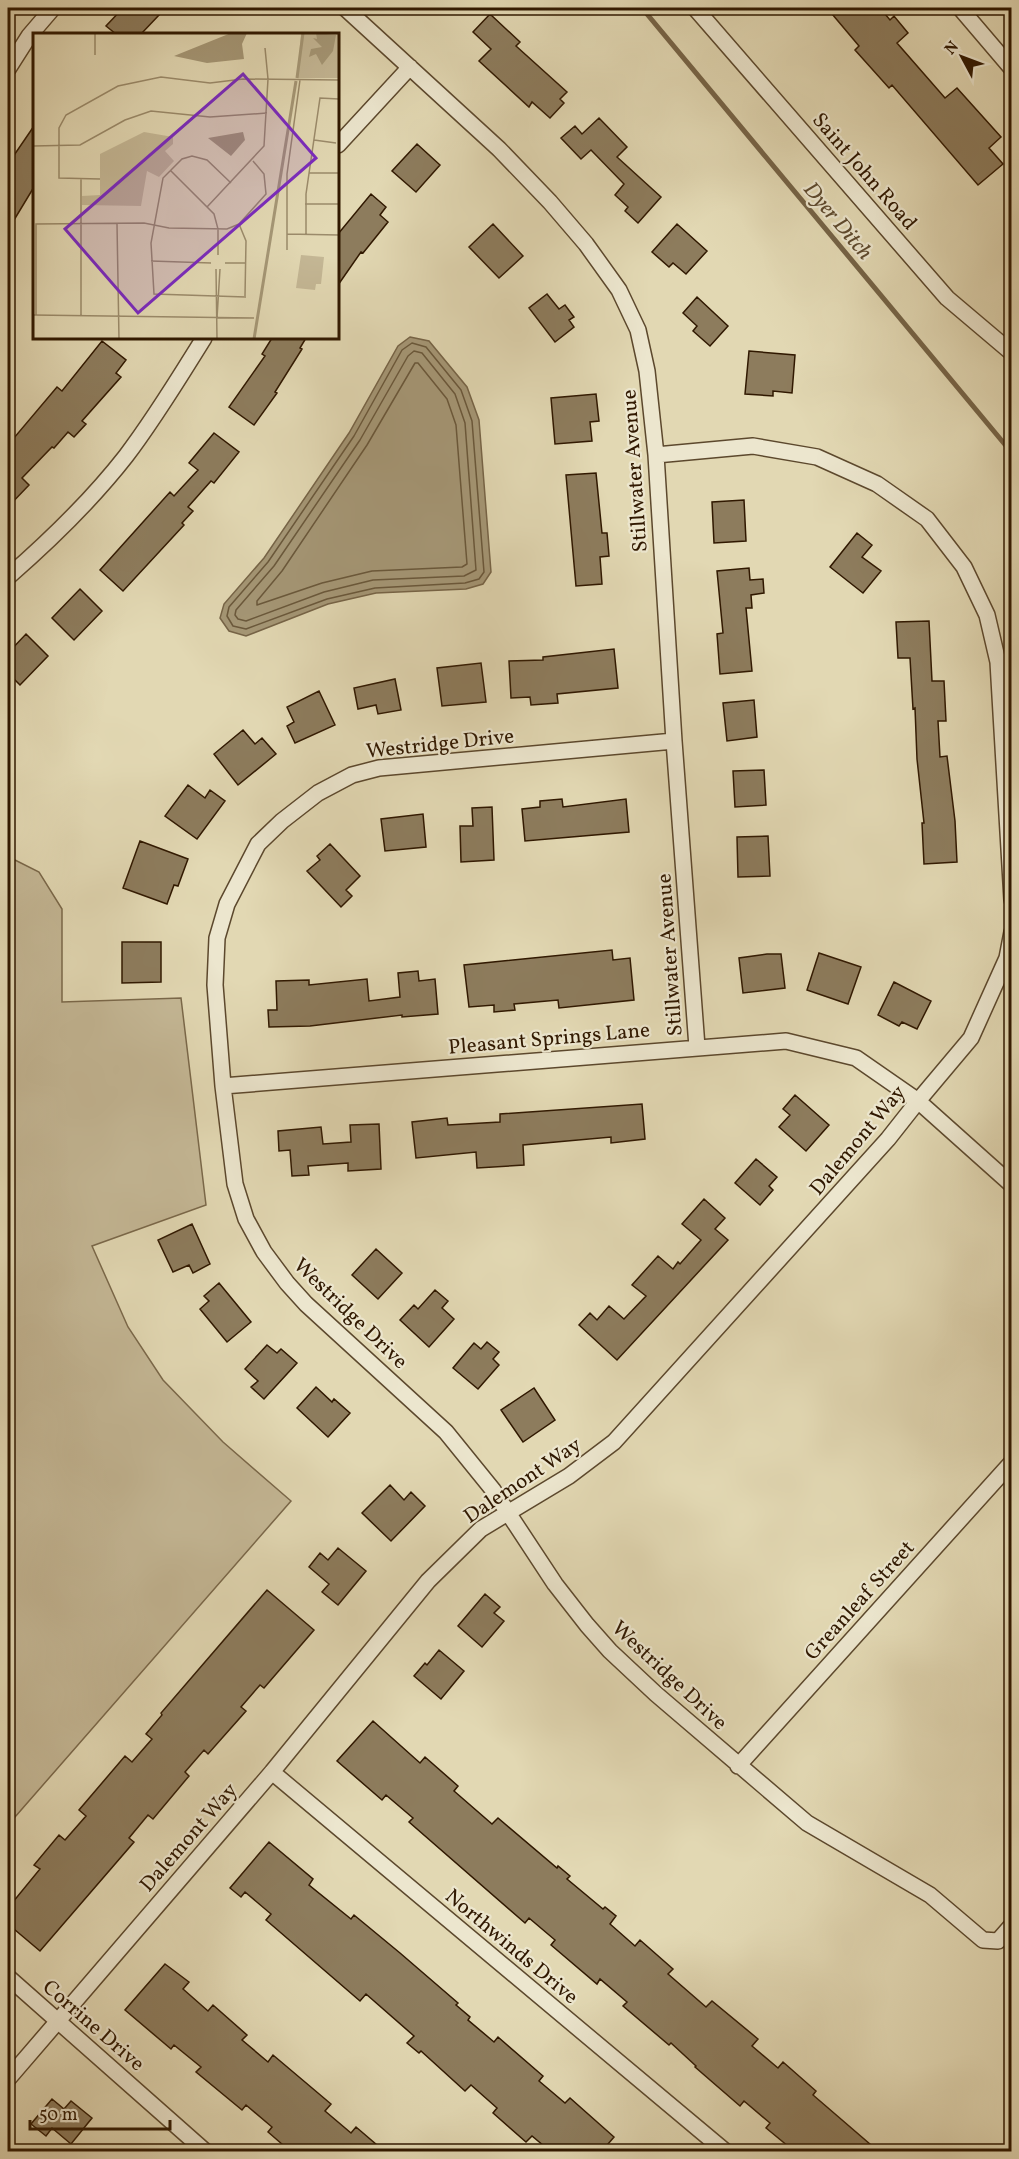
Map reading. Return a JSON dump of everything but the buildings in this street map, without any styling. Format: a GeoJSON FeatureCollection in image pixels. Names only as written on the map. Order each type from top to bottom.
{"type":"FeatureCollection","features":[{"type":"Feature","properties":{"kind":"street"},"geometry":{"type":"LineString","coordinates":[[8,69],[29,36],[53,8]]}},
{"type":"Feature","properties":{"kind":"street","name":"Stillwater Avenue"},"geometry":{"type":"LineString","coordinates":[[345,8],[499,149],[543,195],[586,244],[619,290],[638,330],[647,371],[656,454],[674,741],[697,1047]]}},
{"type":"Feature","properties":{"kind":"street","name":"Saint John Road"},"geometry":{"type":"LineString","coordinates":[[695,8],[947,298],[1011,353]]}},
{"type":"Feature","properties":{"kind":"street"},"geometry":{"type":"LineString","coordinates":[[960,8],[1011,69]]}},
{"type":"Feature","properties":{"kind":"street"},"geometry":{"type":"LineString","coordinates":[[339,144],[410,67]]}},
{"type":"Feature","properties":{"kind":"street"},"geometry":{"type":"LineString","coordinates":[[8,577],[124,458],[152,420],[203,339]]}},
{"type":"Feature","properties":{"kind":"street"},"geometry":{"type":"LineString","coordinates":[[656,454],[753,446],[817,457],[877,484],[927,519],[964,567],[987,615],[998,662],[1011,900]]}},
{"type":"Feature","properties":{"kind":"street","name":"Westridge Drive"},"geometry":{"type":"LineString","coordinates":[[674,741],[379,768],[352,775],[318,793],[282,821],[258,844],[227,904],[218,938],[215,985],[223,1086],[235,1184],[246,1219],[264,1252],[287,1283],[306,1304],[446,1432],[472,1462],[555,1584],[610,1650],[738,1766],[807,1823],[930,1895],[983,1940],[998,1941],[1011,1925]]}},
{"type":"Feature","properties":{"kind":"street","name":"Dalemont Way"},"geometry":{"type":"LineString","coordinates":[[8,2079],[272,1772],[428,1581],[481,1529],[568,1476],[614,1442],[888,1139],[971,1038],[1006,958],[1011,932]]}},
{"type":"Feature","properties":{"kind":"street","name":"Pleasant Springs Lane"},"geometry":{"type":"LineString","coordinates":[[223,1086],[786,1041],[856,1058],[918,1101],[1011,1185]]}},
{"type":"Feature","properties":{"kind":"street","name":"Greanleaf Street"},"geometry":{"type":"LineString","coordinates":[[738,1766],[1011,1462]]}},
{"type":"Feature","properties":{"kind":"street","name":"Northwinds Drive"},"geometry":{"type":"LineString","coordinates":[[272,1772],[726,2151]]}},
{"type":"Feature","properties":{"kind":"street","name":"Corrine Drive"},"geometry":{"type":"LineString","coordinates":[[8,1977],[206,2151]]}},
{"type":"Feature","properties":{"kind":"shaded area"},"geometry":{"type":"Polygon","coordinates":[[[11,858],[39,872],[62,909],[62,1002],[181,998],[206,1205],[92,1246],[128,1327],[163,1380],[223,1442],[291,1501],[8,1825],[8,860],[11,858]]]}},
{"type":"Feature","properties":{"kind":"water"},"geometry":{"type":"Polygon","coordinates":[[[410,337],[429,341],[467,387],[479,420],[491,572],[483,584],[466,589],[376,593],[328,604],[246,636],[229,631],[220,618],[224,604],[264,558],[349,433],[398,346],[410,337]]]}},
{"type":"Feature","properties":{"kind":"waterway","name":"Dyer Ditch"},"geometry":{"type":"LineString","coordinates":[[642,8],[1012,453]]}}]}
